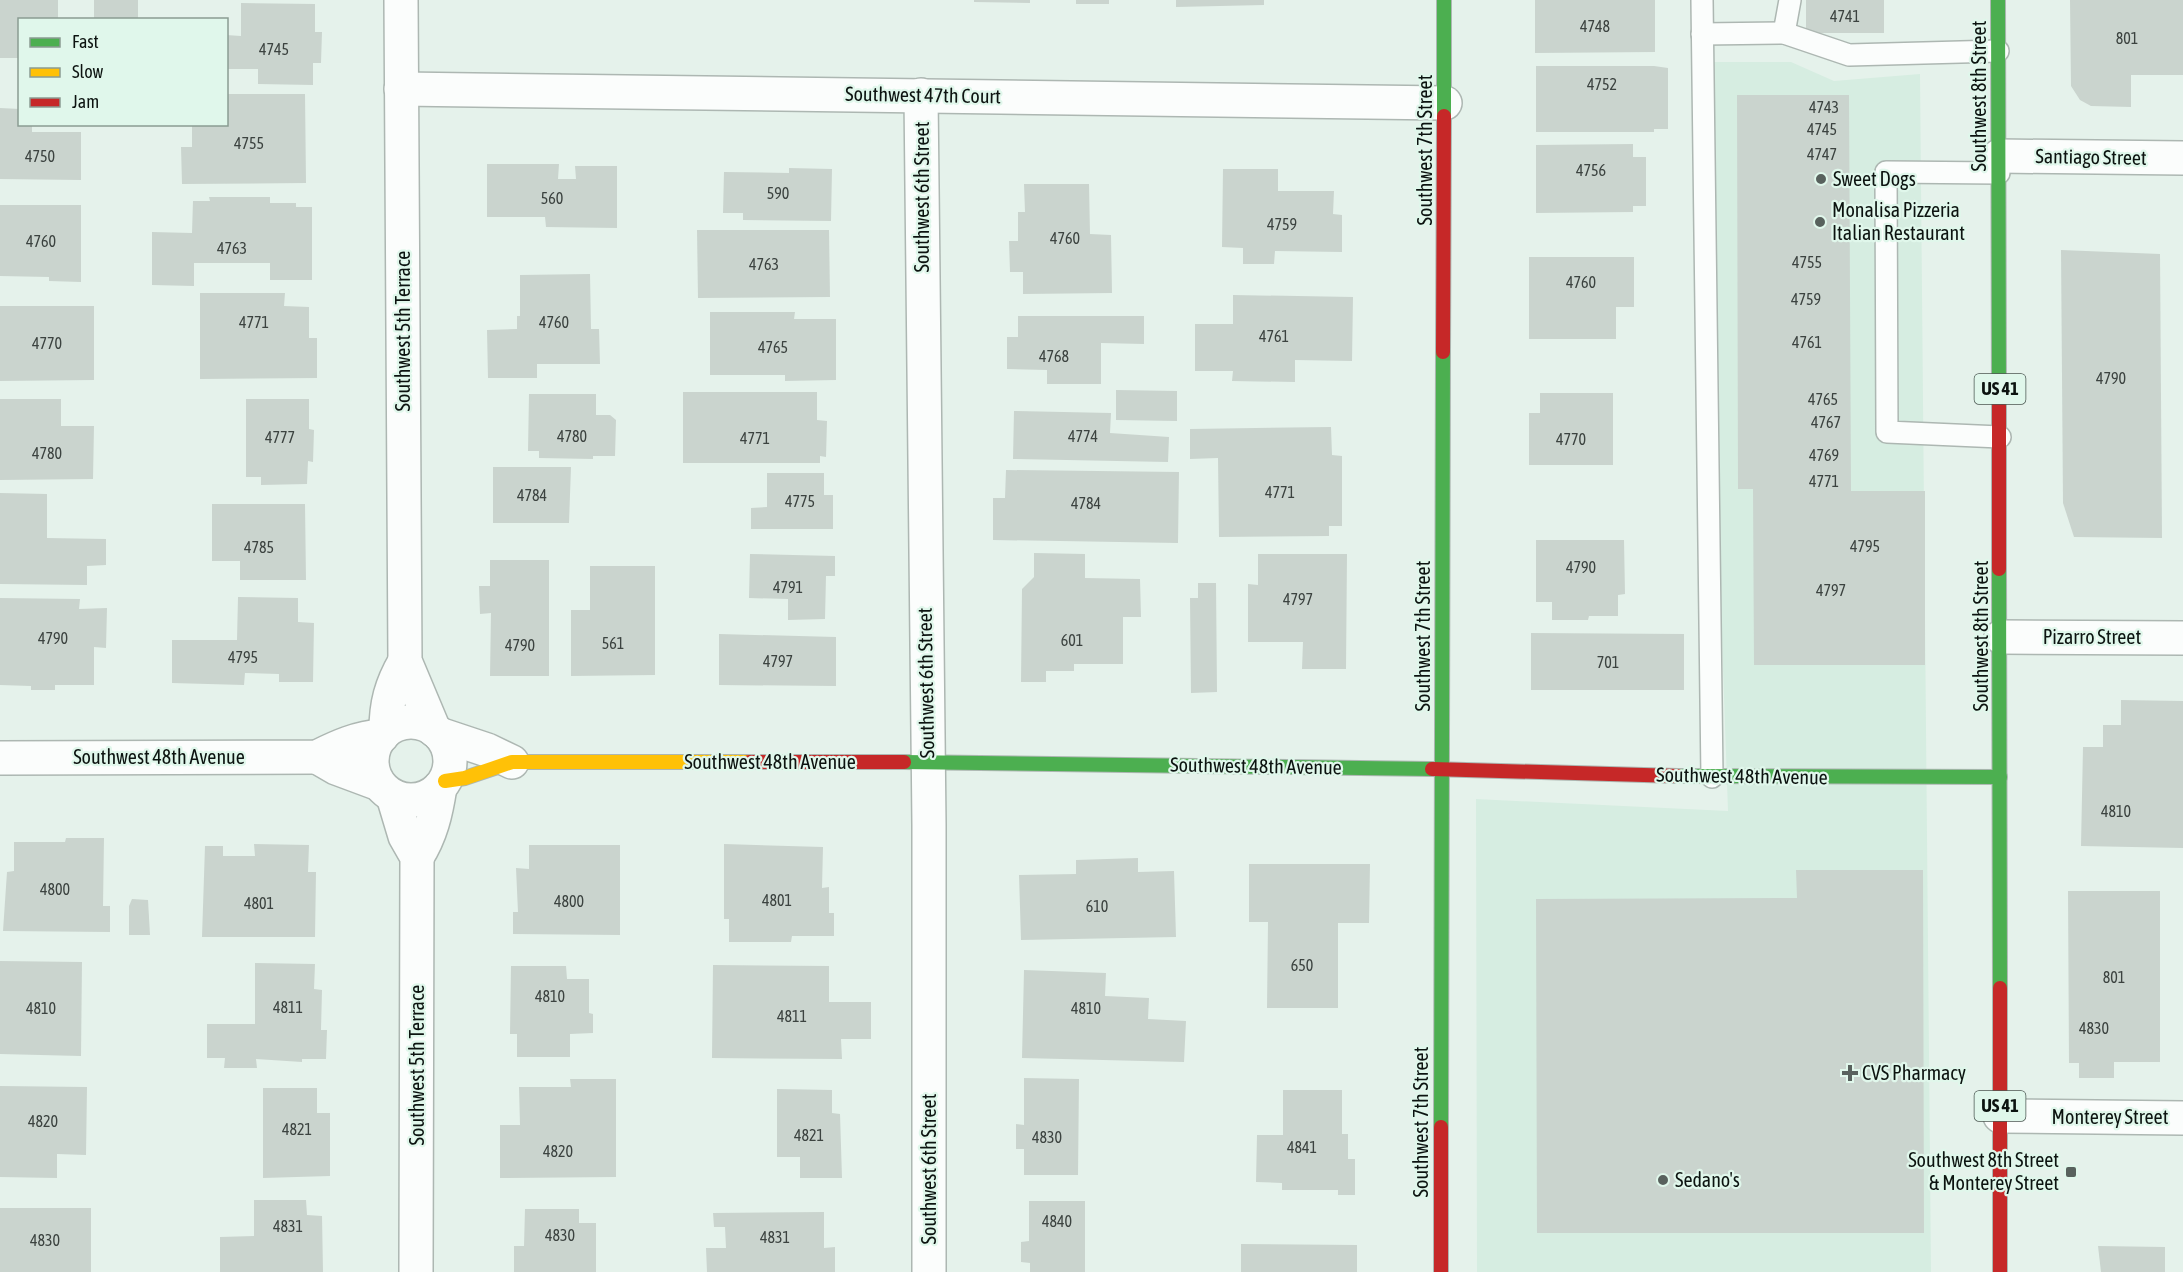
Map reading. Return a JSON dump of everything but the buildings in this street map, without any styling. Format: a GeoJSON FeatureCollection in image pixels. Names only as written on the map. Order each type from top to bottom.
{"type":"FeatureCollection","features":[{"type":"Feature","properties":{"kind":"street","name":"Southwest 5th Terrace"},"geometry":{"type":"LineString","coordinates":[[401,0],[405,661],[436,732],[446,744],[450,756],[436,816],[428,839],[417,857]]}},
{"type":"Feature","properties":{"kind":"street","name":"Southwest 7th Street"},"geometry":{"type":"LineString","coordinates":[[1441,1272],[1440,770],[1444,0]]}},
{"type":"Feature","properties":{"kind":"street","name":"Southwest 8th Street"},"geometry":{"type":"LineString","coordinates":[[1998,0],[2001,637],[2000,1272]]}},
{"type":"Feature","properties":{"kind":"street","name":"Southwest 47th Court"},"geometry":{"type":"LineString","coordinates":[[401,89],[1445,103]]}},
{"type":"Feature","properties":{"kind":"street","name":"Southwest 6th Street"},"geometry":{"type":"LineString","coordinates":[[921,95],[929,1272]]}},
{"type":"Feature","properties":{"kind":"street","name":"Santiago Street"},"geometry":{"type":"LineString","coordinates":[[1999,164],[2183,158]]}},
{"type":"Feature","properties":{"kind":"street","name":"Pizarro Street"},"geometry":{"type":"LineString","coordinates":[[2001,637],[2183,638]]}},
{"type":"Feature","properties":{"kind":"street","name":"Southwest 5th Terrace"},"geometry":{"type":"LineString","coordinates":[[405,661],[395,678],[386,705],[384,734],[375,747],[372,760],[405,836],[417,857],[416,1272]]}},
{"type":"Feature","properties":{"kind":"street"},"geometry":{"type":"LineString","coordinates":[[384,734],[404,723],[425,725],[436,732]]}},
{"type":"Feature","properties":{"kind":"street","name":"Southwest 48th Avenue"},"geometry":{"type":"LineString","coordinates":[[436,732],[487,750],[512,762]]}},
{"type":"Feature","properties":{"kind":"street","name":"Southwest 48th Avenue"},"geometry":{"type":"LineString","coordinates":[[0,758],[317,757],[361,738],[384,734]]}},
{"type":"Feature","properties":{"kind":"street","name":"Southwest 48th Avenue"},"geometry":{"type":"LineString","coordinates":[[317,757],[386,790]]}},
{"type":"Feature","properties":{"kind":"street","name":"Southwest 48th Avenue"},"geometry":{"type":"LineString","coordinates":[[443,784],[512,762],[927,762],[1362,767],[1712,777],[2000,777]]}},
{"type":"Feature","properties":{"kind":"street"},"geometry":{"type":"LineString","coordinates":[[386,790],[412,801],[423,799],[443,784]]}},
{"type":"Feature","properties":{"kind":"street","name":"Monterey Street"},"geometry":{"type":"LineString","coordinates":[[2000,1116],[2183,1118]]}},
{"type":"Feature","properties":{"kind":"lane"},"geometry":{"type":"LineString","coordinates":[[1702,0],[1712,777]]}},
{"type":"Feature","properties":{"kind":"lane"},"geometry":{"type":"LineString","coordinates":[[1784,33],[1790,0]]}},
{"type":"Feature","properties":{"kind":"lane"},"geometry":{"type":"LineString","coordinates":[[1702,34],[1784,33],[1849,55],[1998,51]]}},
{"type":"Feature","properties":{"kind":"lane"},"geometry":{"type":"LineString","coordinates":[[1999,164],[1886,172],[1886,184],[1887,432],[2000,437]]}},
{"type":"Feature","properties":{"kind":"shaded area"},"geometry":{"type":"Polygon","coordinates":[[[1702,62],[1791,62],[1834,81],[1920,74],[1931,1272],[1477,1272],[1476,799],[1728,811],[1702,62]]]}},
{"type":"Feature","properties":{"kind":"traffic: fast"},"geometry":{"type":"LineString","coordinates":[[1444,0],[1444,116]]}},
{"type":"Feature","properties":{"kind":"traffic: fast"},"geometry":{"type":"LineString","coordinates":[[1998,0],[1999,406]]}},
{"type":"Feature","properties":{"kind":"traffic: fast"},"geometry":{"type":"LineString","coordinates":[[1441,1127],[1443,352]]}},
{"type":"Feature","properties":{"kind":"traffic: fast"},"geometry":{"type":"LineString","coordinates":[[1999,569],[2000,988]]}},
{"type":"Feature","properties":{"kind":"traffic: fast"},"geometry":{"type":"LineString","coordinates":[[904,762],[1432,769]]}},
{"type":"Feature","properties":{"kind":"traffic: fast"},"geometry":{"type":"LineString","coordinates":[[1678,776],[2000,777]]}},
{"type":"Feature","properties":{"kind":"traffic: slow"},"geometry":{"type":"LineString","coordinates":[[445,781],[465,778],[512,762],[749,762]]}},
{"type":"Feature","properties":{"kind":"traffic: jam"},"geometry":{"type":"LineString","coordinates":[[1443,352],[1444,116]]}},
{"type":"Feature","properties":{"kind":"traffic: jam"},"geometry":{"type":"LineString","coordinates":[[1999,406],[1999,569]]}},
{"type":"Feature","properties":{"kind":"traffic: jam"},"geometry":{"type":"LineString","coordinates":[[749,762],[904,762]]}},
{"type":"Feature","properties":{"kind":"traffic: jam"},"geometry":{"type":"LineString","coordinates":[[1432,769],[1678,776]]}},
{"type":"Feature","properties":{"kind":"traffic: jam"},"geometry":{"type":"LineString","coordinates":[[2000,988],[2000,1272]]}},
{"type":"Feature","properties":{"kind":"traffic: jam"},"geometry":{"type":"LineString","coordinates":[[1441,1127],[1441,1272]]}},
{"type":"Feature","properties":{"kind":"place","name":"Sweet Dogs"},"geometry":{"type":"Point","coordinates":[1821,179]}},
{"type":"Feature","properties":{"kind":"place","name":"Monalisa Pizzeria Italian Restaurant"},"geometry":{"type":"Point","coordinates":[1820,222]}},
{"type":"Feature","properties":{"kind":"place","name":"CVS Pharmacy"},"geometry":{"type":"Point","coordinates":[1850,1073]}},
{"type":"Feature","properties":{"kind":"place","name":"Southwest 8th Street & Monterey Street"},"geometry":{"type":"Point","coordinates":[2071,1172]}},
{"type":"Feature","properties":{"kind":"place","name":"Sedano's"},"geometry":{"type":"Point","coordinates":[1663,1180]}}]}
